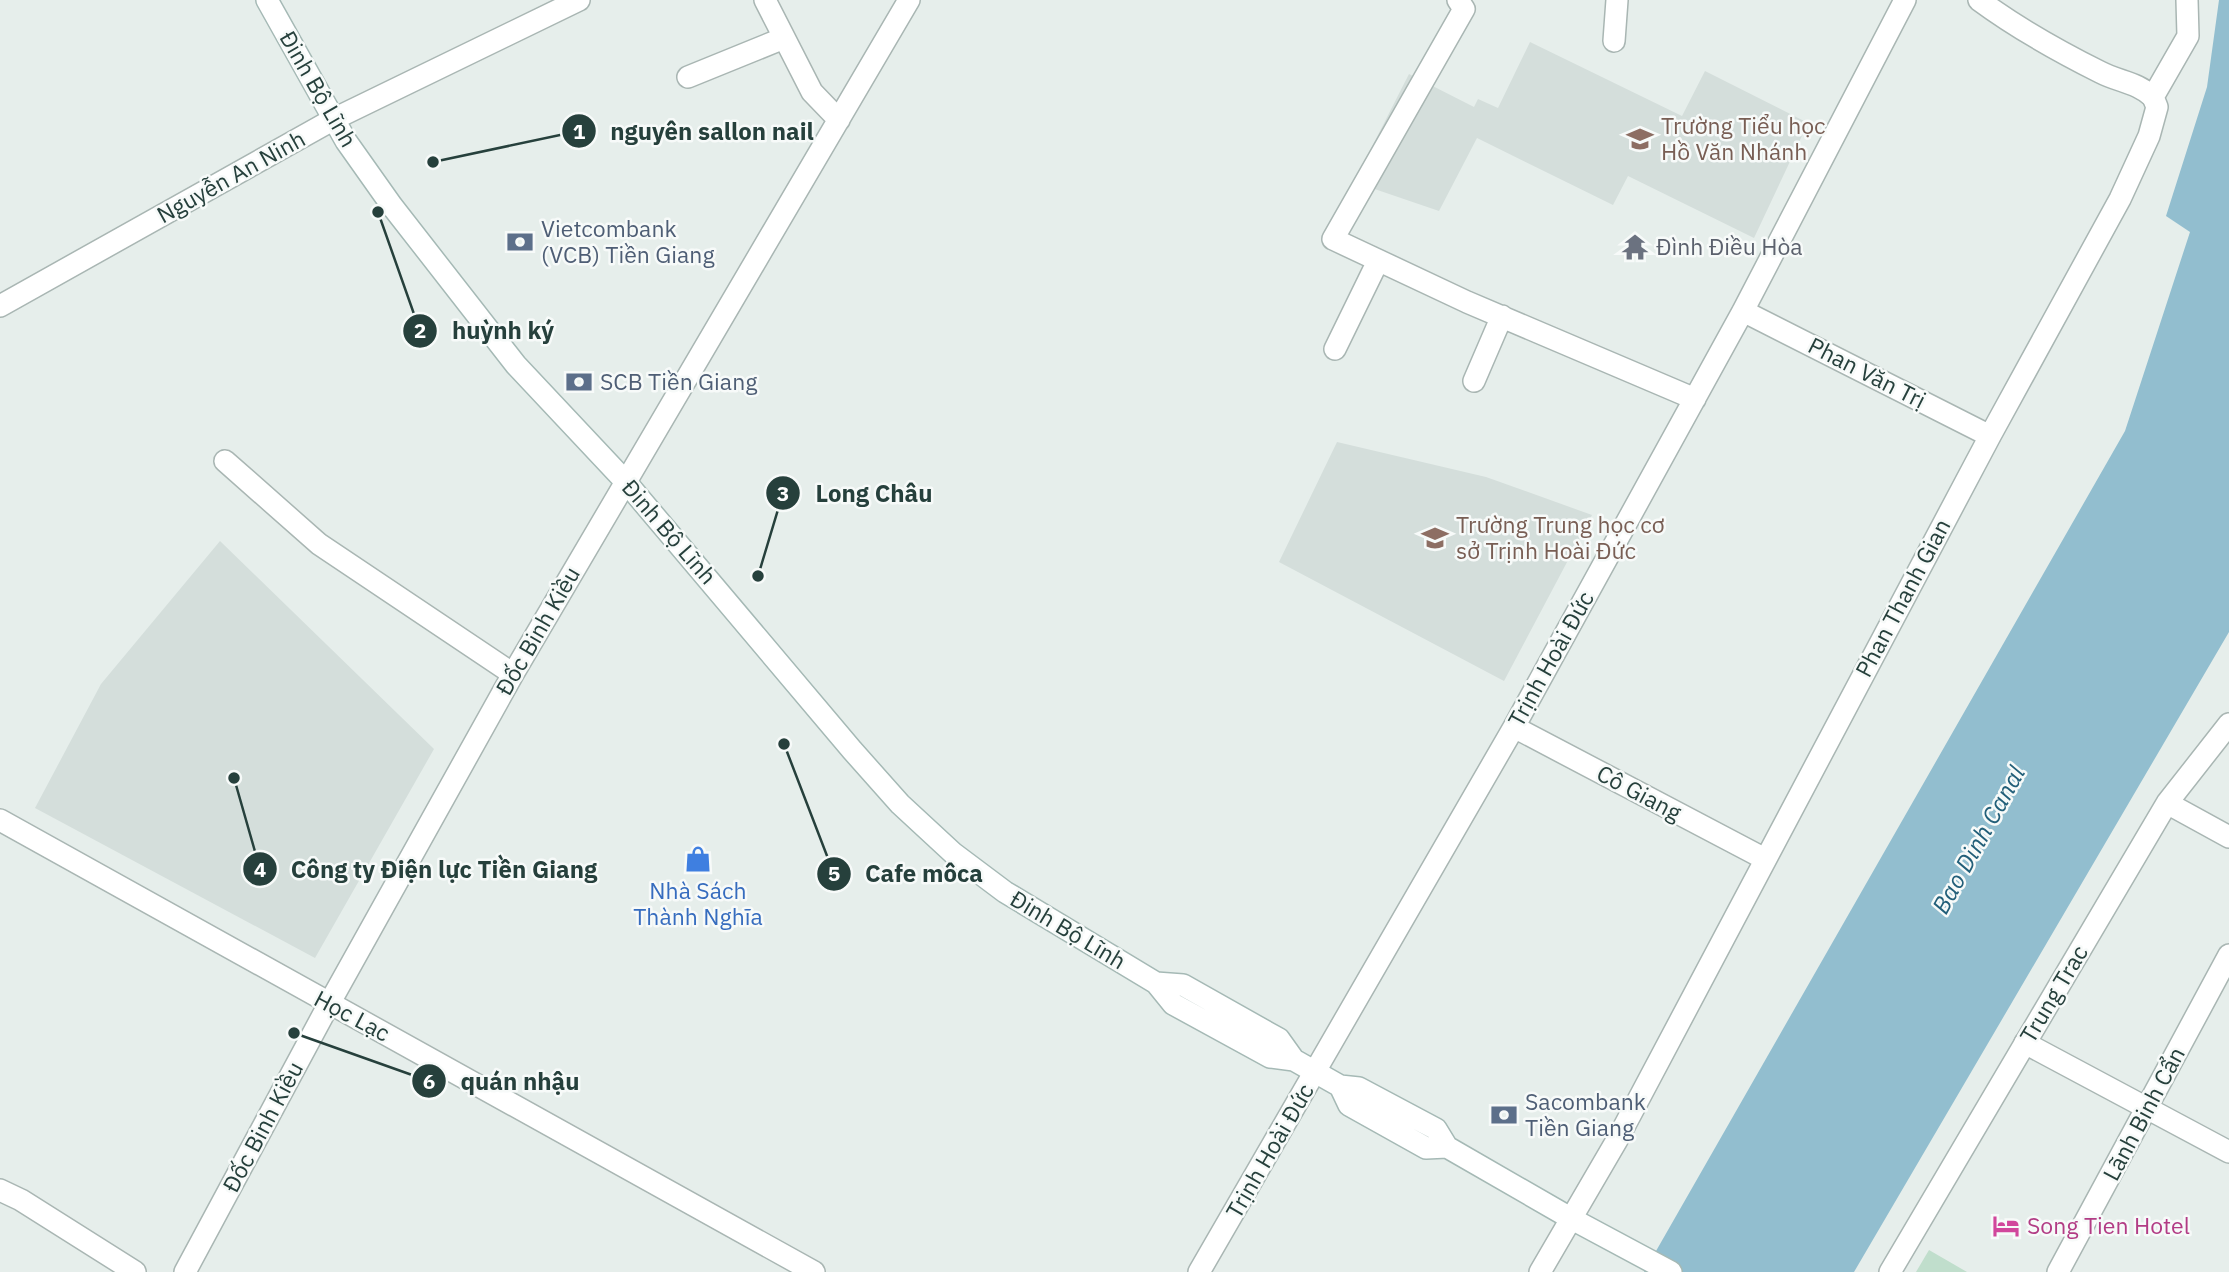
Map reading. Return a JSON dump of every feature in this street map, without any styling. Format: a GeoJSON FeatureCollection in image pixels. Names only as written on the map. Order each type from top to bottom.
{"type":"FeatureCollection","features":[{"type":"Feature","properties":{"kind":"street","name":"Đinh Bộ Lĩnh"},"geometry":{"type":"LineString","coordinates":[[267,0],[346,141],[392,206],[516,365],[625,481],[900,804],[953,853],[1004,892],[1156,983],[1183,985],[1279,1039],[1294,1060],[1340,1086],[1359,1088],[1436,1129],[1447,1147],[1671,1272]]}},
{"type":"Feature","properties":{"kind":"street","name":"Nguyễn An Ninh"},"geometry":{"type":"LineString","coordinates":[[0,306],[334,119],[579,0]]}},
{"type":"Feature","properties":{"kind":"street"},"geometry":{"type":"LineString","coordinates":[[765,0],[812,92],[839,120]]}},
{"type":"Feature","properties":{"kind":"street","name":"Đốc Binh Kiều"},"geometry":{"type":"LineString","coordinates":[[185,1272],[329,1004],[513,674],[909,0]]}},
{"type":"Feature","properties":{"kind":"street"},"geometry":{"type":"LineString","coordinates":[[1458,0],[1464,9],[1333,239],[1502,316],[1695,399]]}},
{"type":"Feature","properties":{"kind":"street"},"geometry":{"type":"LineString","coordinates":[[1614,41],[1617,0]]}},
{"type":"Feature","properties":{"kind":"street","name":"Trịnh Hoài Đức"},"geometry":{"type":"LineString","coordinates":[[1199,1272],[1514,727],[1743,311],[1905,0]]}},
{"type":"Feature","properties":{"kind":"street"},"geometry":{"type":"LineString","coordinates":[[1979,0],[2070,57],[2112,79],[2142,87],[2153,97],[2188,36],[2186,0]]}},
{"type":"Feature","properties":{"kind":"street"},"geometry":{"type":"LineString","coordinates":[[688,77],[784,38]]}},
{"type":"Feature","properties":{"kind":"street","name":"Phan Thanh Gian"},"geometry":{"type":"LineString","coordinates":[[1540,1272],[1617,1140],[1990,436],[2120,199],[2149,136],[2157,107],[2153,97]]}},
{"type":"Feature","properties":{"kind":"street"},"geometry":{"type":"LineString","coordinates":[[1335,349],[1378,261]]}},
{"type":"Feature","properties":{"kind":"street","name":"Phan Văn Trị"},"geometry":{"type":"LineString","coordinates":[[1743,311],[1990,436]]}},
{"type":"Feature","properties":{"kind":"street"},"geometry":{"type":"LineString","coordinates":[[1474,381],[1502,316]]}},
{"type":"Feature","properties":{"kind":"street"},"geometry":{"type":"LineString","coordinates":[[225,461],[319,544],[513,674]]}},
{"type":"Feature","properties":{"kind":"street","name":"Trung Trac"},"geometry":{"type":"LineString","coordinates":[[1890,1272],[2167,803],[2229,724]]}},
{"type":"Feature","properties":{"kind":"street","name":"Cô Giang"},"geometry":{"type":"LineString","coordinates":[[1514,727],[1765,859]]}},
{"type":"Feature","properties":{"kind":"street"},"geometry":{"type":"LineString","coordinates":[[2167,803],[2229,837]]}},
{"type":"Feature","properties":{"kind":"street","name":"Học Lạc"},"geometry":{"type":"LineString","coordinates":[[0,821],[814,1272]]}},
{"type":"Feature","properties":{"kind":"street","name":"Lãnh Binh Cẩn"},"geometry":{"type":"LineString","coordinates":[[2059,1272],[2229,955]]}},
{"type":"Feature","properties":{"kind":"street"},"geometry":{"type":"LineString","coordinates":[[2025,1043],[2229,1152]]}},
{"type":"Feature","properties":{"kind":"street"},"geometry":{"type":"LineString","coordinates":[[0,1190],[21,1200],[135,1272]]}},
{"type":"Feature","properties":{"kind":"shaded area","name":"Trường Tiểu học Hồ Văn Nhánh"},"geometry":{"type":"Polygon","coordinates":[[[1530,42],[1682,116],[1705,71],[1808,123],[1754,238],[1628,176],[1613,205],[1477,138],[1439,211],[1354,182],[1409,74],[1474,107],[1478,99],[1498,108],[1530,42]]]}},
{"type":"Feature","properties":{"kind":"shaded area","name":"Trường Trung học cơ sở Trịnh Hoài Đức"},"geometry":{"type":"Polygon","coordinates":[[[1337,442],[1486,477],[1592,515],[1504,681],[1279,562],[1337,442]]]}},
{"type":"Feature","properties":{"kind":"shaded area"},"geometry":{"type":"Polygon","coordinates":[[[220,541],[434,749],[315,958],[35,808],[101,684],[220,541]]]}},
{"type":"Feature","properties":{"kind":"green space"},"geometry":{"type":"Polygon","coordinates":[[[1929,1250],[1967,1272],[1916,1272],[1929,1250]]]}},
{"type":"Feature","properties":{"kind":"water","name":"Bao Dinh Canal"},"geometry":{"type":"Polygon","coordinates":[[[2219,0],[2229,0],[2229,632],[1854,1272],[1644,1272],[2125,431],[2190,232],[2166,216],[2207,87],[2219,0]]]}},
{"type":"Feature","properties":{"kind":"place","name":"Trường Tiểu học Hồ Văn Nhánh"},"geometry":{"type":"Point","coordinates":[1640,139]}},
{"type":"Feature","properties":{"kind":"place","name":"nguyên sallon nail"},"geometry":{"type":"Point","coordinates":[433,162]}},
{"type":"Feature","properties":{"kind":"place","name":"huỳnh ký"},"geometry":{"type":"Point","coordinates":[378,212]}},
{"type":"Feature","properties":{"kind":"place","name":"Vietcombank (VCB) Tiền Giang"},"geometry":{"type":"Point","coordinates":[520,242]}},
{"type":"Feature","properties":{"kind":"place","name":"Đình Điều Hòa"},"geometry":{"type":"Point","coordinates":[1635,247]}},
{"type":"Feature","properties":{"kind":"place","name":"SCB Tiền Giang"},"geometry":{"type":"Point","coordinates":[579,382]}},
{"type":"Feature","properties":{"kind":"place","name":"Trường Trung học cơ sở Trịnh Hoài Đức"},"geometry":{"type":"Point","coordinates":[1435,538]}},
{"type":"Feature","properties":{"kind":"place","name":"Long Châu"},"geometry":{"type":"Point","coordinates":[758,576]}},
{"type":"Feature","properties":{"kind":"place","name":"Cafe môca"},"geometry":{"type":"Point","coordinates":[784,744]}},
{"type":"Feature","properties":{"kind":"place","name":"Công ty Điện lực Tiền Giang"},"geometry":{"type":"Point","coordinates":[234,778]}},
{"type":"Feature","properties":{"kind":"place","name":"Nhà Sách Thành Nghĩa"},"geometry":{"type":"Point","coordinates":[698,859]}},
{"type":"Feature","properties":{"kind":"place","name":"quán nhậu"},"geometry":{"type":"Point","coordinates":[294,1033]}},
{"type":"Feature","properties":{"kind":"place","name":"Sacombank Tiền Giang"},"geometry":{"type":"Point","coordinates":[1504,1115]}},
{"type":"Feature","properties":{"kind":"place","name":"Song Tien Hotel"},"geometry":{"type":"Point","coordinates":[2006,1226]}}]}
